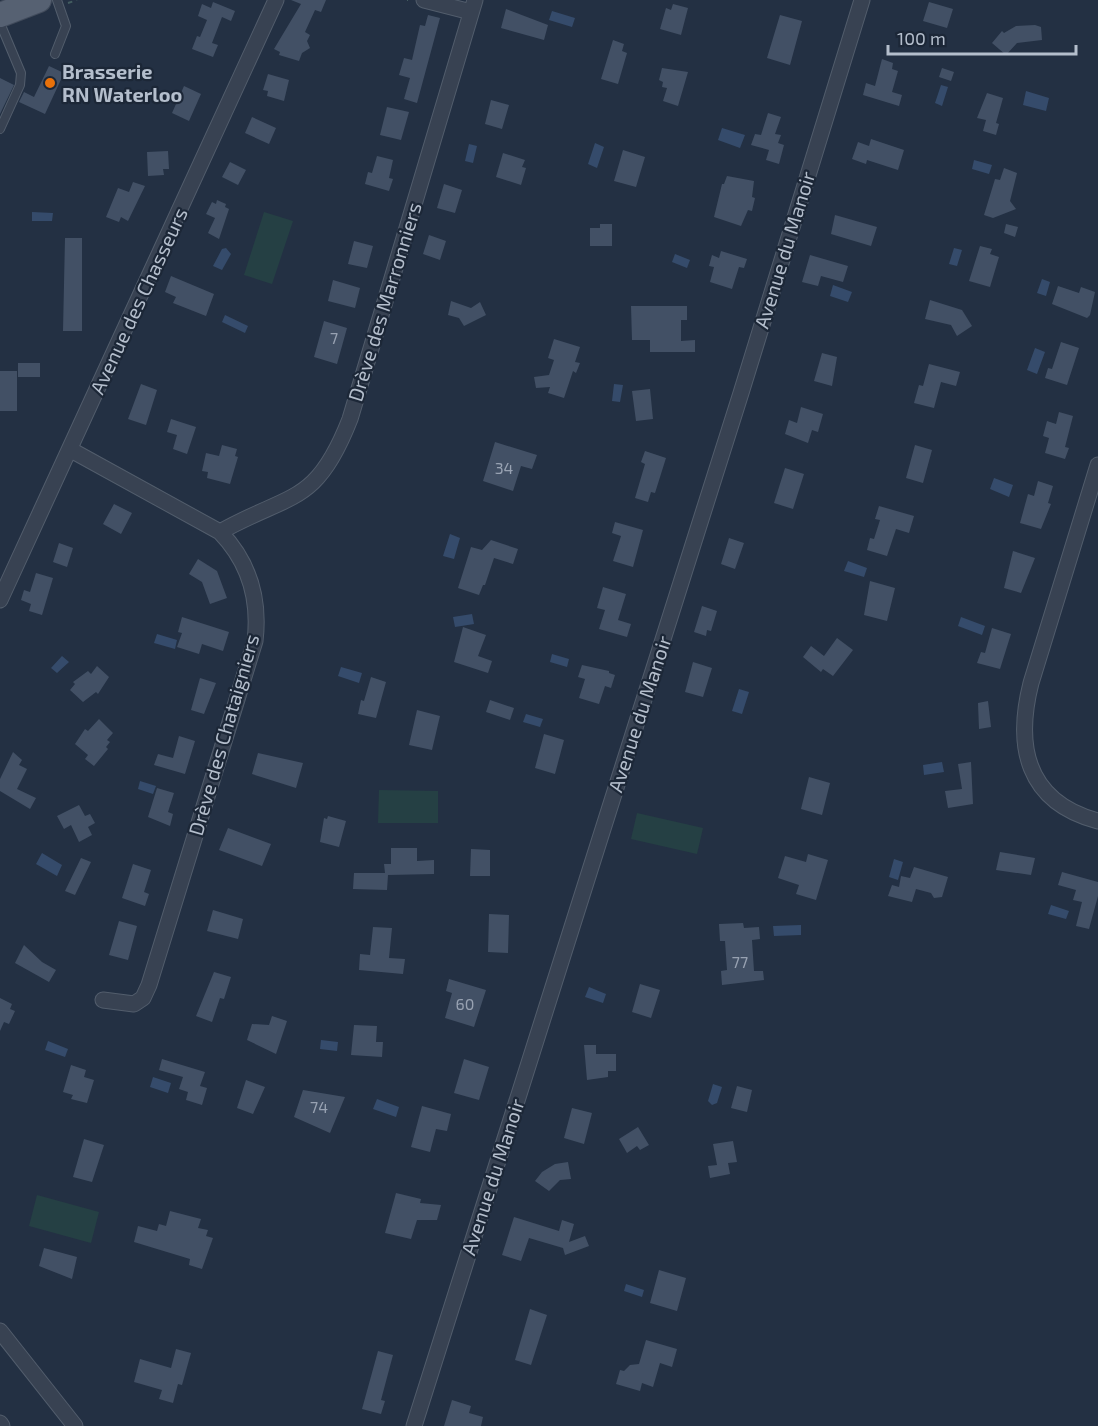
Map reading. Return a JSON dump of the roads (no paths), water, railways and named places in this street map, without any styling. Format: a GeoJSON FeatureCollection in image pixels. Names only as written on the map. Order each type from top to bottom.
{"type":"FeatureCollection","features":[{"type":"Feature","properties":{"kind":"main road"},"geometry":{"type":"LineString","coordinates":[[7,12],[39,0]]}},
{"type":"Feature","properties":{"kind":"street","name":"Avenue des Chasseurs"},"geometry":{"type":"LineString","coordinates":[[0,600],[71,450],[276,0]]}},
{"type":"Feature","properties":{"kind":"street","name":"Drève des Marronniers"},"geometry":{"type":"LineString","coordinates":[[220,532],[302,494],[323,474],[339,447],[353,409],[473,6],[424,0]]}},
{"type":"Feature","properties":{"kind":"street","name":"Avenue du Manoir"},"geometry":{"type":"LineString","coordinates":[[414,1426],[741,393],[862,0]]}},
{"type":"Feature","properties":{"kind":"street","name":"Drève des Chataigniers"},"geometry":{"type":"LineString","coordinates":[[71,450],[220,532],[235,547],[246,568],[255,594],[258,618],[255,641],[149,985],[142,998],[134,1004],[103,1000]]}},
{"type":"Feature","properties":{"kind":"street"},"geometry":{"type":"LineString","coordinates":[[1098,465],[1024,712],[1024,742],[1029,765],[1052,797],[1070,810],[1098,821]]}},
{"type":"Feature","properties":{"kind":"street"},"geometry":{"type":"LineString","coordinates":[[0,1331],[75,1426]]}},
{"type":"Feature","properties":{"kind":"lane"},"geometry":{"type":"LineString","coordinates":[[55,54],[66,26],[57,0]]}},
{"type":"Feature","properties":{"kind":"lane"},"geometry":{"type":"LineString","coordinates":[[0,129],[20,86],[21,73],[7,12]]}},
{"type":"Feature","properties":{"kind":"water"},"geometry":{"type":"Polygon","coordinates":[[[552,11],[575,18],[572,27],[549,20],[552,11]]]}},
{"type":"Feature","properties":{"kind":"water"},"geometry":{"type":"Polygon","coordinates":[[[941,85],[948,87],[942,106],[935,103],[941,85]]]}},
{"type":"Feature","properties":{"kind":"water"},"geometry":{"type":"Polygon","coordinates":[[[1026,91],[1049,98],[1046,111],[1023,105],[1026,91]]]}},
{"type":"Feature","properties":{"kind":"water"},"geometry":{"type":"Polygon","coordinates":[[[722,128],[745,135],[740,148],[718,140],[722,128]]]}},
{"type":"Feature","properties":{"kind":"water"},"geometry":{"type":"Polygon","coordinates":[[[595,143],[604,147],[597,168],[588,164],[595,143]]]}},
{"type":"Feature","properties":{"kind":"water"},"geometry":{"type":"Polygon","coordinates":[[[469,144],[477,146],[473,163],[465,161],[469,144]]]}},
{"type":"Feature","properties":{"kind":"water"},"geometry":{"type":"Polygon","coordinates":[[[974,160],[992,165],[989,174],[972,169],[974,160]]]}},
{"type":"Feature","properties":{"kind":"water"},"geometry":{"type":"Polygon","coordinates":[[[32,212],[53,213],[52,221],[32,221],[32,212]]]}},
{"type":"Feature","properties":{"kind":"water"},"geometry":{"type":"Polygon","coordinates":[[[226,248],[231,254],[222,270],[213,266],[222,249],[226,248]]]}},
{"type":"Feature","properties":{"kind":"water"},"geometry":{"type":"Polygon","coordinates":[[[954,248],[962,250],[957,266],[949,264],[954,248]]]}},
{"type":"Feature","properties":{"kind":"water"},"geometry":{"type":"Polygon","coordinates":[[[675,254],[690,260],[687,268],[672,262],[675,254]]]}},
{"type":"Feature","properties":{"kind":"water"},"geometry":{"type":"Polygon","coordinates":[[[1042,279],[1050,282],[1046,296],[1037,293],[1042,279]]]}},
{"type":"Feature","properties":{"kind":"water"},"geometry":{"type":"Polygon","coordinates":[[[833,285],[852,292],[848,302],[830,296],[833,285]]]}},
{"type":"Feature","properties":{"kind":"water"},"geometry":{"type":"Polygon","coordinates":[[[225,315],[248,326],[245,333],[222,322],[225,315]]]}},
{"type":"Feature","properties":{"kind":"water"},"geometry":{"type":"Polygon","coordinates":[[[1035,348],[1045,352],[1037,374],[1027,370],[1035,348]]]}},
{"type":"Feature","properties":{"kind":"water"},"geometry":{"type":"Polygon","coordinates":[[[614,384],[623,385],[620,402],[612,401],[614,384]]]}},
{"type":"Feature","properties":{"kind":"water"},"geometry":{"type":"Polygon","coordinates":[[[994,478],[1013,485],[1009,497],[990,489],[994,478]]]}},
{"type":"Feature","properties":{"kind":"water"},"geometry":{"type":"Polygon","coordinates":[[[450,534],[460,538],[454,559],[443,556],[450,534]]]}},
{"type":"Feature","properties":{"kind":"water"},"geometry":{"type":"Polygon","coordinates":[[[848,561],[867,568],[864,577],[844,571],[848,561]]]}},
{"type":"Feature","properties":{"kind":"water"},"geometry":{"type":"Polygon","coordinates":[[[472,614],[474,624],[455,627],[453,617],[472,614]]]}},
{"type":"Feature","properties":{"kind":"water"},"geometry":{"type":"Polygon","coordinates":[[[961,617],[985,626],[982,635],[958,626],[961,617]]]}},
{"type":"Feature","properties":{"kind":"water"},"geometry":{"type":"Polygon","coordinates":[[[157,634],[177,640],[175,649],[154,643],[157,634]]]}},
{"type":"Feature","properties":{"kind":"water"},"geometry":{"type":"Polygon","coordinates":[[[552,654],[569,659],[567,667],[550,662],[552,654]]]}},
{"type":"Feature","properties":{"kind":"water"},"geometry":{"type":"Polygon","coordinates":[[[62,656],[69,662],[57,673],[51,668],[62,656]]]}},
{"type":"Feature","properties":{"kind":"water"},"geometry":{"type":"Polygon","coordinates":[[[341,667],[362,673],[359,683],[338,676],[341,667]]]}},
{"type":"Feature","properties":{"kind":"water"},"geometry":{"type":"Polygon","coordinates":[[[739,689],[749,692],[742,714],[732,711],[739,689]]]}},
{"type":"Feature","properties":{"kind":"water"},"geometry":{"type":"Polygon","coordinates":[[[526,714],[543,719],[540,727],[523,722],[526,714]]]}},
{"type":"Feature","properties":{"kind":"water"},"geometry":{"type":"Polygon","coordinates":[[[942,762],[944,772],[924,775],[923,765],[942,762]]]}},
{"type":"Feature","properties":{"kind":"water"},"geometry":{"type":"Polygon","coordinates":[[[140,781],[156,786],[153,794],[138,789],[140,781]]]}},
{"type":"Feature","properties":{"kind":"water"},"geometry":{"type":"Polygon","coordinates":[[[42,853],[62,865],[57,876],[36,864],[42,853]]]}},
{"type":"Feature","properties":{"kind":"water"},"geometry":{"type":"Polygon","coordinates":[[[894,859],[903,862],[898,880],[889,877],[894,859]]]}},
{"type":"Feature","properties":{"kind":"water"},"geometry":{"type":"Polygon","coordinates":[[[1051,905],[1069,911],[1066,919],[1048,914],[1051,905]]]}},
{"type":"Feature","properties":{"kind":"water"},"geometry":{"type":"Polygon","coordinates":[[[801,925],[801,935],[774,936],[773,926],[801,925]]]}},
{"type":"Feature","properties":{"kind":"water"},"geometry":{"type":"Polygon","coordinates":[[[589,987],[606,994],[603,1003],[585,997],[589,987]]]}},
{"type":"Feature","properties":{"kind":"water"},"geometry":{"type":"Polygon","coordinates":[[[321,1040],[338,1042],[337,1051],[320,1049],[321,1040]]]}},
{"type":"Feature","properties":{"kind":"water"},"geometry":{"type":"Polygon","coordinates":[[[48,1041],[68,1049],[65,1057],[45,1050],[48,1041]]]}},
{"type":"Feature","properties":{"kind":"water"},"geometry":{"type":"Polygon","coordinates":[[[153,1077],[171,1083],[168,1093],[150,1087],[153,1077]]]}},
{"type":"Feature","properties":{"kind":"water"},"geometry":{"type":"Polygon","coordinates":[[[713,1084],[722,1087],[717,1103],[712,1105],[708,1101],[713,1084]]]}},
{"type":"Feature","properties":{"kind":"water"},"geometry":{"type":"Polygon","coordinates":[[[377,1099],[399,1107],[396,1117],[373,1109],[377,1099]]]}},
{"type":"Feature","properties":{"kind":"water"},"geometry":{"type":"Polygon","coordinates":[[[626,1284],[644,1290],[642,1297],[624,1291],[626,1284]]]}},
{"type":"Feature","properties":{"kind":"place","name":"Brasserie RN Waterloo"},"geometry":{"type":"Point","coordinates":[50,83]}}]}
